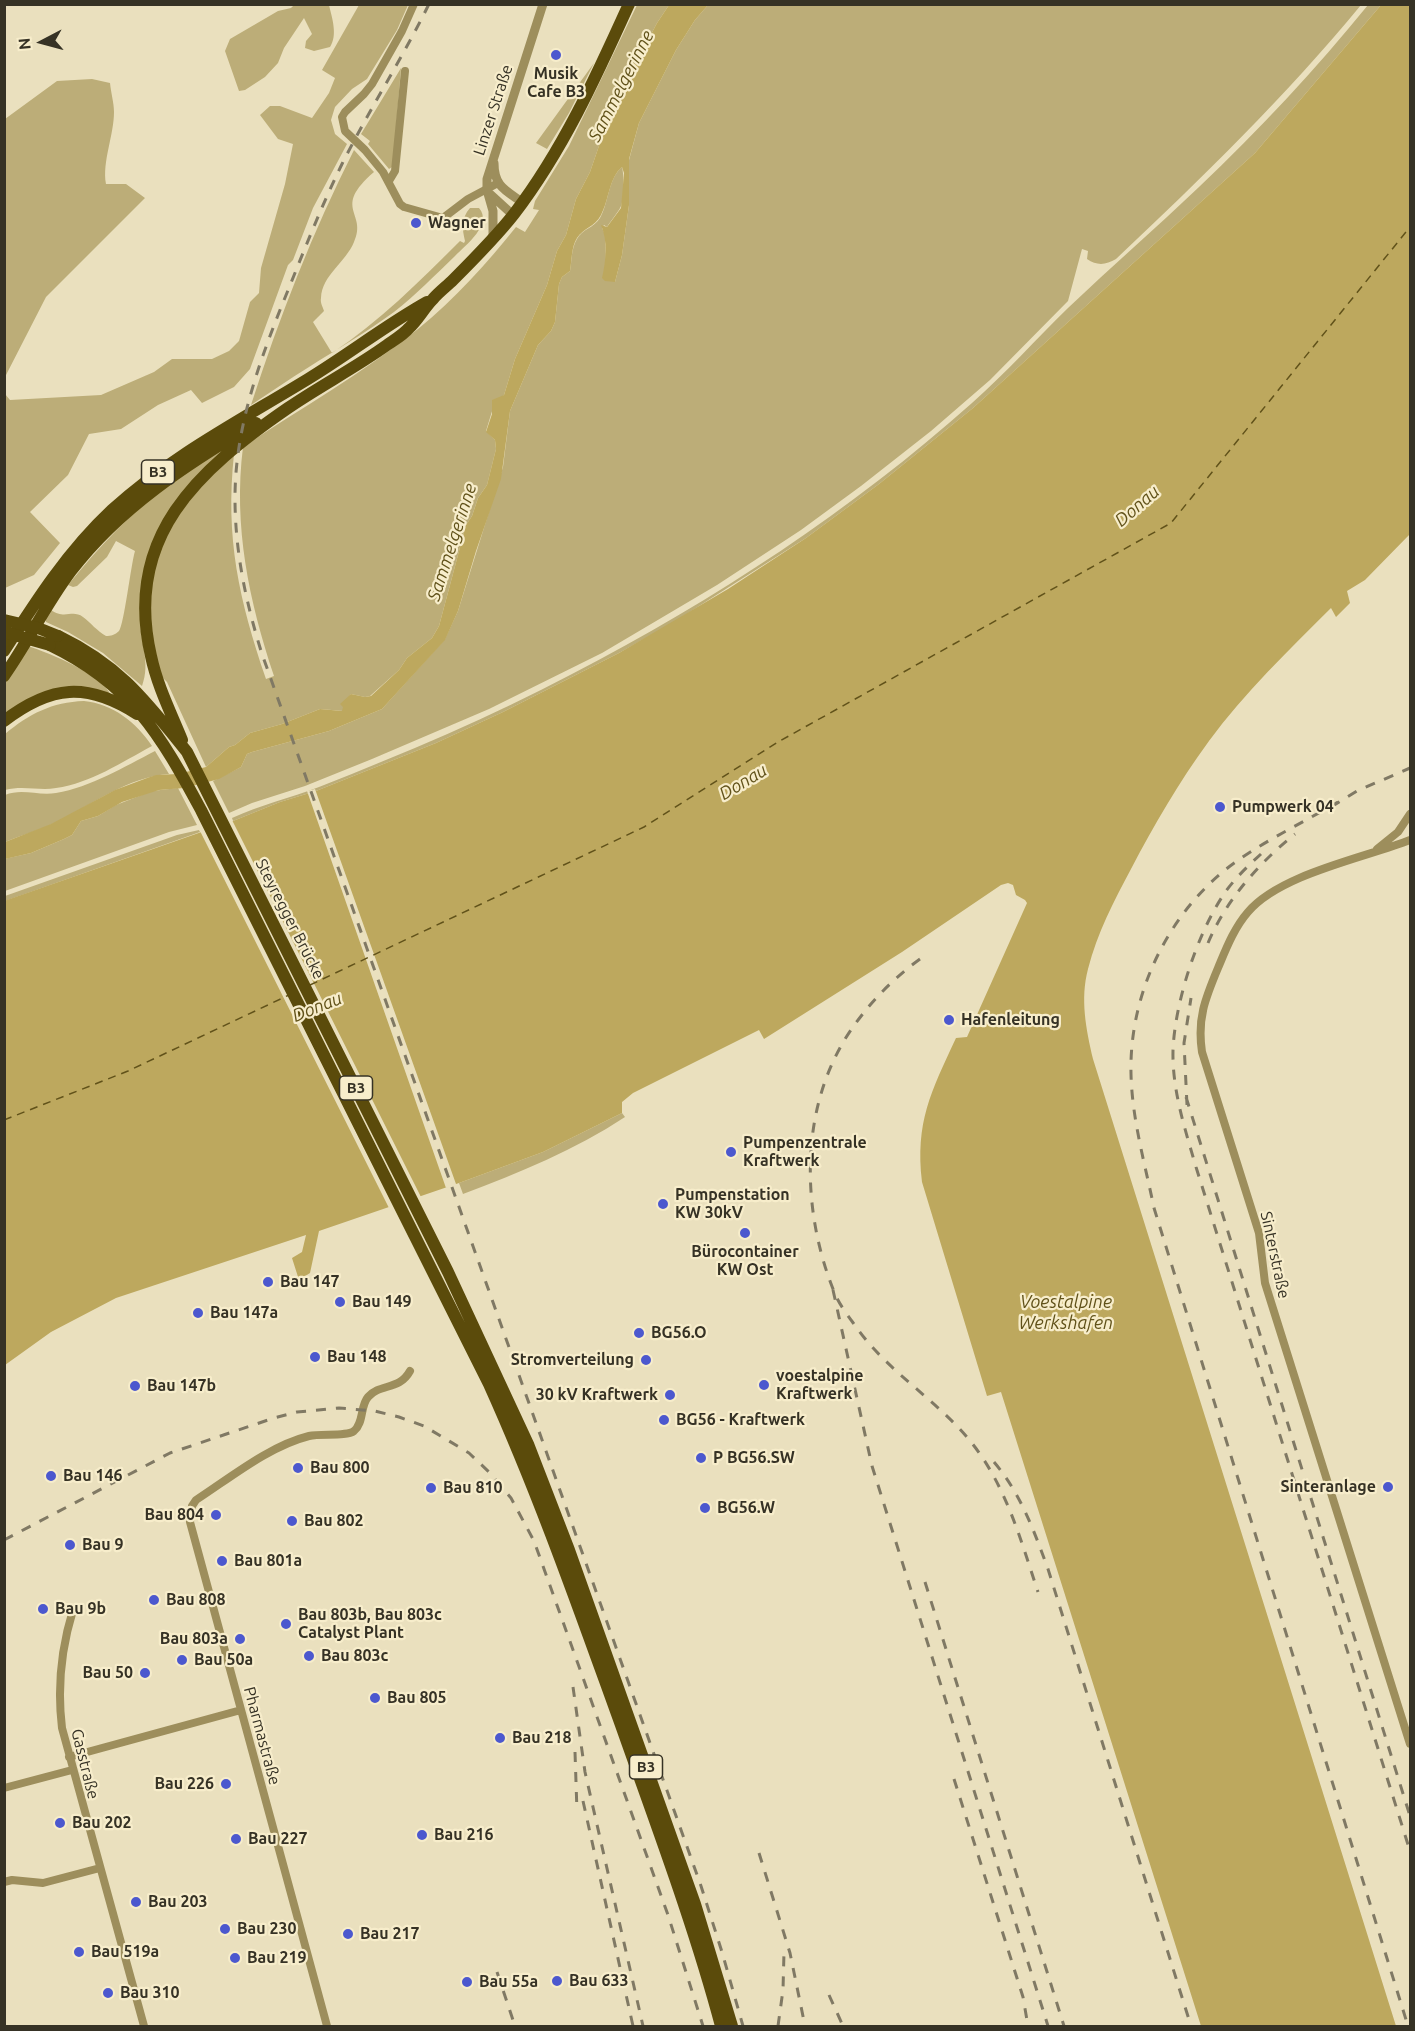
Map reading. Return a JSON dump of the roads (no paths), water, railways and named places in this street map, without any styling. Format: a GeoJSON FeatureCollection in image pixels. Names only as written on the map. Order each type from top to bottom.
{"type":"FeatureCollection","features":[{"type":"Feature","properties":{"kind":"main road","name":"B3"},"geometry":{"type":"LineString","coordinates":[[187,752],[154,670],[145,613],[149,571],[157,544],[178,505],[201,478],[243,441],[287,409],[376,353],[410,328],[433,298],[513,215],[538,180],[574,120],[629,4]]}},
{"type":"Feature","properties":{"kind":"main road","name":"B3"},"geometry":{"type":"LineString","coordinates":[[4,651],[64,563],[96,526],[138,488],[174,460],[320,372],[402,316],[433,298]]}},
{"type":"Feature","properties":{"kind":"main road","name":"B3"},"geometry":{"type":"LineString","coordinates":[[4,676],[55,593],[104,533],[168,480],[248,428],[287,409]]}},
{"type":"Feature","properties":{"kind":"main road","name":"B3"},"geometry":{"type":"LineString","coordinates":[[4,620],[38,628],[54,641]]}},
{"type":"Feature","properties":{"kind":"main road","name":"B3"},"geometry":{"type":"LineString","coordinates":[[4,632],[54,641],[87,651],[133,687],[152,718]]}},
{"type":"Feature","properties":{"kind":"main road"},"geometry":{"type":"LineString","coordinates":[[4,721],[24,707],[43,698],[61,693],[79,692],[97,694],[114,700],[152,718]]}},
{"type":"Feature","properties":{"kind":"main road","name":"Steyregger Brücke"},"geometry":{"type":"LineString","coordinates":[[152,718],[187,752],[448,1272],[528,1444],[555,1510],[695,1904],[732,2026]]}},
{"type":"Feature","properties":{"kind":"main road","name":"Steyregger Brücke"},"geometry":{"type":"LineString","coordinates":[[152,718],[201,810],[489,1384],[544,1513],[686,1909],[721,2026]]}},
{"type":"Feature","properties":{"kind":"street"},"geometry":{"type":"LineString","coordinates":[[414,4],[402,31],[372,84],[342,117],[345,131],[365,150],[389,182],[400,204],[439,218],[447,216],[472,197],[498,183]]}},
{"type":"Feature","properties":{"kind":"street","name":"Linzer Straße"},"geometry":{"type":"LineString","coordinates":[[487,189],[494,156],[543,4]]}},
{"type":"Feature","properties":{"kind":"street"},"geometry":{"type":"LineString","coordinates":[[389,182],[395,171],[405,71]]}},
{"type":"Feature","properties":{"kind":"street"},"geometry":{"type":"LineString","coordinates":[[494,156],[494,173],[498,183],[522,202]]}},
{"type":"Feature","properties":{"kind":"street"},"geometry":{"type":"LineString","coordinates":[[487,189],[492,198],[513,215]]}},
{"type":"Feature","properties":{"kind":"street"},"geometry":{"type":"LineString","coordinates":[[487,189],[493,211],[493,237]]}},
{"type":"Feature","properties":{"kind":"street"},"geometry":{"type":"LineString","coordinates":[[1372,854],[1398,832],[1410,814]]}},
{"type":"Feature","properties":{"kind":"street","name":"Sinterstraße"},"geometry":{"type":"LineString","coordinates":[[1410,840],[1290,882],[1261,900],[1249,911],[1230,941],[1205,999],[1199,1032],[1202,1052],[1259,1233],[1265,1282],[1410,1744]]}},
{"type":"Feature","properties":{"kind":"street","name":"Pharmastraße"},"geometry":{"type":"LineString","coordinates":[[327,2026],[190,1522],[192,1506],[196,1500],[287,1443],[318,1434],[344,1434],[355,1430],[368,1397],[374,1391],[398,1384],[410,1371]]}},
{"type":"Feature","properties":{"kind":"street","name":"Gasstraße"},"geometry":{"type":"LineString","coordinates":[[74,1610],[62,1656],[59,1687],[62,1728],[144,2026]]}},
{"type":"Feature","properties":{"kind":"street"},"geometry":{"type":"LineString","coordinates":[[69,1757],[241,1710]]}},
{"type":"Feature","properties":{"kind":"street"},"geometry":{"type":"LineString","coordinates":[[4,1788],[72,1770]]}},
{"type":"Feature","properties":{"kind":"street"},"geometry":{"type":"LineString","coordinates":[[4,1882],[12,1880],[43,1883],[99,1868]]}},
{"type":"Feature","properties":{"kind":"water"},"geometry":{"type":"Polygon","coordinates":[[[669,5],[708,5],[695,20],[676,50],[639,123],[629,159],[629,205],[622,255],[615,282],[605,281],[602,278],[606,251],[601,225],[607,227],[621,208],[624,173],[622,167],[614,177],[604,209],[598,219],[575,242],[570,271],[562,277],[559,284],[555,322],[551,331],[538,345],[510,411],[501,479],[458,611],[445,640],[382,709],[329,731],[247,754],[241,767],[219,779],[184,788],[159,790],[122,802],[98,816],[81,821],[72,835],[64,839],[31,853],[5,859],[5,842],[51,824],[115,790],[156,775],[178,774],[206,767],[250,733],[282,724],[320,709],[342,711],[343,707],[340,704],[351,694],[371,696],[399,670],[407,658],[432,638],[439,626],[466,525],[472,516],[478,498],[487,485],[496,449],[495,440],[486,432],[492,414],[492,400],[504,395],[515,359],[547,285],[557,251],[566,235],[576,199],[590,172],[611,111],[657,23],[669,5]]]}},
{"type":"Feature","properties":{"kind":"water"},"geometry":{"type":"Polygon","coordinates":[[[1381,5],[1410,5],[1410,534],[1365,580],[1347,591],[1350,603],[1336,617],[1331,608],[1267,672],[1198,756],[1158,820],[1112,905],[1092,956],[1084,992],[1086,1025],[1093,1059],[1396,2026],[1201,2026],[1001,1392],[987,1396],[922,1182],[921,1142],[923,1124],[932,1091],[956,1038],[967,1037],[1027,903],[1016,895],[1013,885],[1008,883],[1001,885],[902,952],[764,1039],[759,1030],[633,1093],[622,1102],[622,1113],[543,1152],[319,1231],[310,1273],[299,1280],[292,1258],[302,1252],[306,1235],[116,1298],[51,1332],[5,1365],[4,901],[316,791],[436,743],[619,653],[728,589],[806,538],[879,484],[973,408],[1255,153],[1381,5]]]}},
{"type":"Feature","properties":{"kind":"railway"},"geometry":{"type":"LineString","coordinates":[[429,4],[352,144],[334,182],[302,255],[255,379],[243,426],[236,473],[235,498],[239,558],[246,596],[262,654],[701,1886],[743,2026]]}},
{"type":"Feature","properties":{"kind":"railway"},"geometry":{"type":"LineString","coordinates":[[1331,807],[1357,791],[1410,768]]}},
{"type":"Feature","properties":{"kind":"railway"},"geometry":{"type":"LineString","coordinates":[[1338,802],[1238,860],[1204,890],[1185,912],[1168,936],[1144,989],[1136,1017],[1131,1074],[1134,1108],[1154,1208],[1408,2026]]}},
{"type":"Feature","properties":{"kind":"railway"},"geometry":{"type":"LineString","coordinates":[[1208,943],[1224,912],[1245,883],[1295,834]]}},
{"type":"Feature","properties":{"kind":"railway"},"geometry":{"type":"LineString","coordinates":[[1261,854],[1224,894],[1205,928],[1189,969],[1175,1031],[1173,1050],[1175,1080],[1180,1109],[1196,1167],[1410,1851]]}},
{"type":"Feature","properties":{"kind":"railway"},"geometry":{"type":"LineString","coordinates":[[920,959],[884,990],[860,1017],[836,1056],[823,1088],[815,1121],[811,1155],[811,1189],[815,1223],[822,1257],[833,1289],[848,1316],[873,1348],[967,1437],[990,1470],[1007,1503],[1038,1592]]}},
{"type":"Feature","properties":{"kind":"railway"},"geometry":{"type":"LineString","coordinates":[[1187,1105],[1184,1043],[1191,998]]}},
{"type":"Feature","properties":{"kind":"railway"},"geometry":{"type":"LineString","coordinates":[[1186,1097],[1410,1816]]}},
{"type":"Feature","properties":{"kind":"railway"},"geometry":{"type":"LineString","coordinates":[[833,1290],[872,1466],[1048,2026]]}},
{"type":"Feature","properties":{"kind":"railway"},"geometry":{"type":"LineString","coordinates":[[4,1540],[170,1453],[297,1412],[339,1408],[375,1411],[424,1426],[469,1453],[511,1498],[534,1541],[668,1915],[703,2026]]}},
{"type":"Feature","properties":{"kind":"railway"},"geometry":{"type":"LineString","coordinates":[[994,1462],[1019,1500],[1048,1569],[1191,2026]]}},
{"type":"Feature","properties":{"kind":"railway"},"geometry":{"type":"LineString","coordinates":[[925,1582],[1064,2026]]}},
{"type":"Feature","properties":{"kind":"railway"},"geometry":{"type":"LineString","coordinates":[[573,1687],[585,1772],[643,2026]]}},
{"type":"Feature","properties":{"kind":"railway"},"geometry":{"type":"LineString","coordinates":[[575,1752],[577,1812]]}},
{"type":"Feature","properties":{"kind":"railway"},"geometry":{"type":"LineString","coordinates":[[954,1779],[1023,1997],[1028,2026]]}},
{"type":"Feature","properties":{"kind":"railway"},"geometry":{"type":"LineString","coordinates":[[583,1801],[633,2026]]}},
{"type":"Feature","properties":{"kind":"railway"},"geometry":{"type":"LineString","coordinates":[[759,1853],[790,1953],[805,2026]]}},
{"type":"Feature","properties":{"kind":"railway"},"geometry":{"type":"LineString","coordinates":[[778,2026],[783,1990],[784,1952]]}},
{"type":"Feature","properties":{"kind":"railway"},"geometry":{"type":"LineString","coordinates":[[497,1972],[515,2026]]}},
{"type":"Feature","properties":{"kind":"railway"},"geometry":{"type":"LineString","coordinates":[[829,1995],[843,2026]]}},
{"type":"Feature","properties":{"kind":"place","name":"Musik Cafe B3"},"geometry":{"type":"Point","coordinates":[556,55]}},
{"type":"Feature","properties":{"kind":"place","name":"Wagner"},"geometry":{"type":"Point","coordinates":[416,223]}},
{"type":"Feature","properties":{"kind":"place","name":"Pumpwerk 04"},"geometry":{"type":"Point","coordinates":[1220,807]}},
{"type":"Feature","properties":{"kind":"place","name":"Hafenleitung"},"geometry":{"type":"Point","coordinates":[949,1020]}},
{"type":"Feature","properties":{"kind":"place","name":"Pumpenzentrale Kraftwerk"},"geometry":{"type":"Point","coordinates":[731,1152]}},
{"type":"Feature","properties":{"kind":"place","name":"Pumpenstation KW 30kV"},"geometry":{"type":"Point","coordinates":[663,1204]}},
{"type":"Feature","properties":{"kind":"place","name":"Bürocontainer KW Ost"},"geometry":{"type":"Point","coordinates":[745,1233]}},
{"type":"Feature","properties":{"kind":"place","name":"Bau 147"},"geometry":{"type":"Point","coordinates":[268,1282]}},
{"type":"Feature","properties":{"kind":"place","name":"Bau 149"},"geometry":{"type":"Point","coordinates":[340,1302]}},
{"type":"Feature","properties":{"kind":"place","name":"Bau 147a"},"geometry":{"type":"Point","coordinates":[198,1313]}},
{"type":"Feature","properties":{"kind":"place","name":"BG56.O"},"geometry":{"type":"Point","coordinates":[639,1333]}},
{"type":"Feature","properties":{"kind":"place","name":"Bau 148"},"geometry":{"type":"Point","coordinates":[315,1357]}},
{"type":"Feature","properties":{"kind":"place","name":"Stromverteilung"},"geometry":{"type":"Point","coordinates":[646,1360]}},
{"type":"Feature","properties":{"kind":"place","name":"voestalpine Kraftwerk"},"geometry":{"type":"Point","coordinates":[764,1385]}},
{"type":"Feature","properties":{"kind":"place","name":"Bau 147b"},"geometry":{"type":"Point","coordinates":[135,1386]}},
{"type":"Feature","properties":{"kind":"place","name":"30 kV Kraftwerk"},"geometry":{"type":"Point","coordinates":[670,1395]}},
{"type":"Feature","properties":{"kind":"place","name":"BG56 - Kraftwerk"},"geometry":{"type":"Point","coordinates":[664,1420]}},
{"type":"Feature","properties":{"kind":"place","name":"P BG56.SW"},"geometry":{"type":"Point","coordinates":[701,1458]}},
{"type":"Feature","properties":{"kind":"place","name":"Bau 800"},"geometry":{"type":"Point","coordinates":[298,1468]}},
{"type":"Feature","properties":{"kind":"place","name":"Bau 146"},"geometry":{"type":"Point","coordinates":[51,1476]}},
{"type":"Feature","properties":{"kind":"place","name":"Sinteranlage"},"geometry":{"type":"Point","coordinates":[1388,1487]}},
{"type":"Feature","properties":{"kind":"place","name":"Bau 810"},"geometry":{"type":"Point","coordinates":[431,1488]}},
{"type":"Feature","properties":{"kind":"place","name":"BG56.W"},"geometry":{"type":"Point","coordinates":[705,1508]}},
{"type":"Feature","properties":{"kind":"place","name":"Bau 804"},"geometry":{"type":"Point","coordinates":[216,1515]}},
{"type":"Feature","properties":{"kind":"place","name":"Bau 802"},"geometry":{"type":"Point","coordinates":[292,1521]}},
{"type":"Feature","properties":{"kind":"place","name":"Bau 9"},"geometry":{"type":"Point","coordinates":[70,1545]}},
{"type":"Feature","properties":{"kind":"place","name":"Bau 801a"},"geometry":{"type":"Point","coordinates":[222,1561]}},
{"type":"Feature","properties":{"kind":"place","name":"Bau 808"},"geometry":{"type":"Point","coordinates":[154,1600]}},
{"type":"Feature","properties":{"kind":"place","name":"Bau 9b"},"geometry":{"type":"Point","coordinates":[43,1609]}},
{"type":"Feature","properties":{"kind":"place","name":"Bau 803b, Bau 803c Catalyst Plant"},"geometry":{"type":"Point","coordinates":[286,1624]}},
{"type":"Feature","properties":{"kind":"place","name":"Bau 803a"},"geometry":{"type":"Point","coordinates":[240,1639]}},
{"type":"Feature","properties":{"kind":"place","name":"Bau 803c"},"geometry":{"type":"Point","coordinates":[309,1656]}},
{"type":"Feature","properties":{"kind":"place","name":"Bau 50a"},"geometry":{"type":"Point","coordinates":[182,1660]}},
{"type":"Feature","properties":{"kind":"place","name":"Bau 50"},"geometry":{"type":"Point","coordinates":[145,1673]}},
{"type":"Feature","properties":{"kind":"place","name":"Bau 805"},"geometry":{"type":"Point","coordinates":[375,1698]}},
{"type":"Feature","properties":{"kind":"place","name":"Bau 218"},"geometry":{"type":"Point","coordinates":[500,1738]}},
{"type":"Feature","properties":{"kind":"place","name":"Bau 226"},"geometry":{"type":"Point","coordinates":[226,1784]}},
{"type":"Feature","properties":{"kind":"place","name":"Bau 202"},"geometry":{"type":"Point","coordinates":[60,1823]}},
{"type":"Feature","properties":{"kind":"place","name":"Bau 216"},"geometry":{"type":"Point","coordinates":[422,1835]}},
{"type":"Feature","properties":{"kind":"place","name":"Bau 227"},"geometry":{"type":"Point","coordinates":[236,1839]}},
{"type":"Feature","properties":{"kind":"place","name":"Bau 203"},"geometry":{"type":"Point","coordinates":[136,1902]}},
{"type":"Feature","properties":{"kind":"place","name":"Bau 230"},"geometry":{"type":"Point","coordinates":[225,1929]}},
{"type":"Feature","properties":{"kind":"place","name":"Bau 217"},"geometry":{"type":"Point","coordinates":[348,1934]}},
{"type":"Feature","properties":{"kind":"place","name":"Bau 519a"},"geometry":{"type":"Point","coordinates":[79,1952]}},
{"type":"Feature","properties":{"kind":"place","name":"Bau 219"},"geometry":{"type":"Point","coordinates":[235,1958]}},
{"type":"Feature","properties":{"kind":"place","name":"Bau 633"},"geometry":{"type":"Point","coordinates":[557,1981]}},
{"type":"Feature","properties":{"kind":"place","name":"Bau 55a"},"geometry":{"type":"Point","coordinates":[467,1982]}},
{"type":"Feature","properties":{"kind":"place","name":"Bau 310"},"geometry":{"type":"Point","coordinates":[108,1993]}},
{"type":"Feature","properties":{"kind":"water label","name":"Sammelgerinne"},"geometry":{"type":"Point","coordinates":[621,86]}},
{"type":"Feature","properties":{"kind":"water label","name":"Donau"},"geometry":{"type":"Point","coordinates":[1137,506]}},
{"type":"Feature","properties":{"kind":"water label","name":"Sammelgerinne"},"geometry":{"type":"Point","coordinates":[452,542]}},
{"type":"Feature","properties":{"kind":"water label","name":"Donau"},"geometry":{"type":"Point","coordinates":[743,782]}},
{"type":"Feature","properties":{"kind":"water label","name":"Donau"},"geometry":{"type":"Point","coordinates":[317,1007]}},
{"type":"Feature","properties":{"kind":"water label","name":"Voestalpine Werkshafen"},"geometry":{"type":"Point","coordinates":[1066,1312]}}]}
